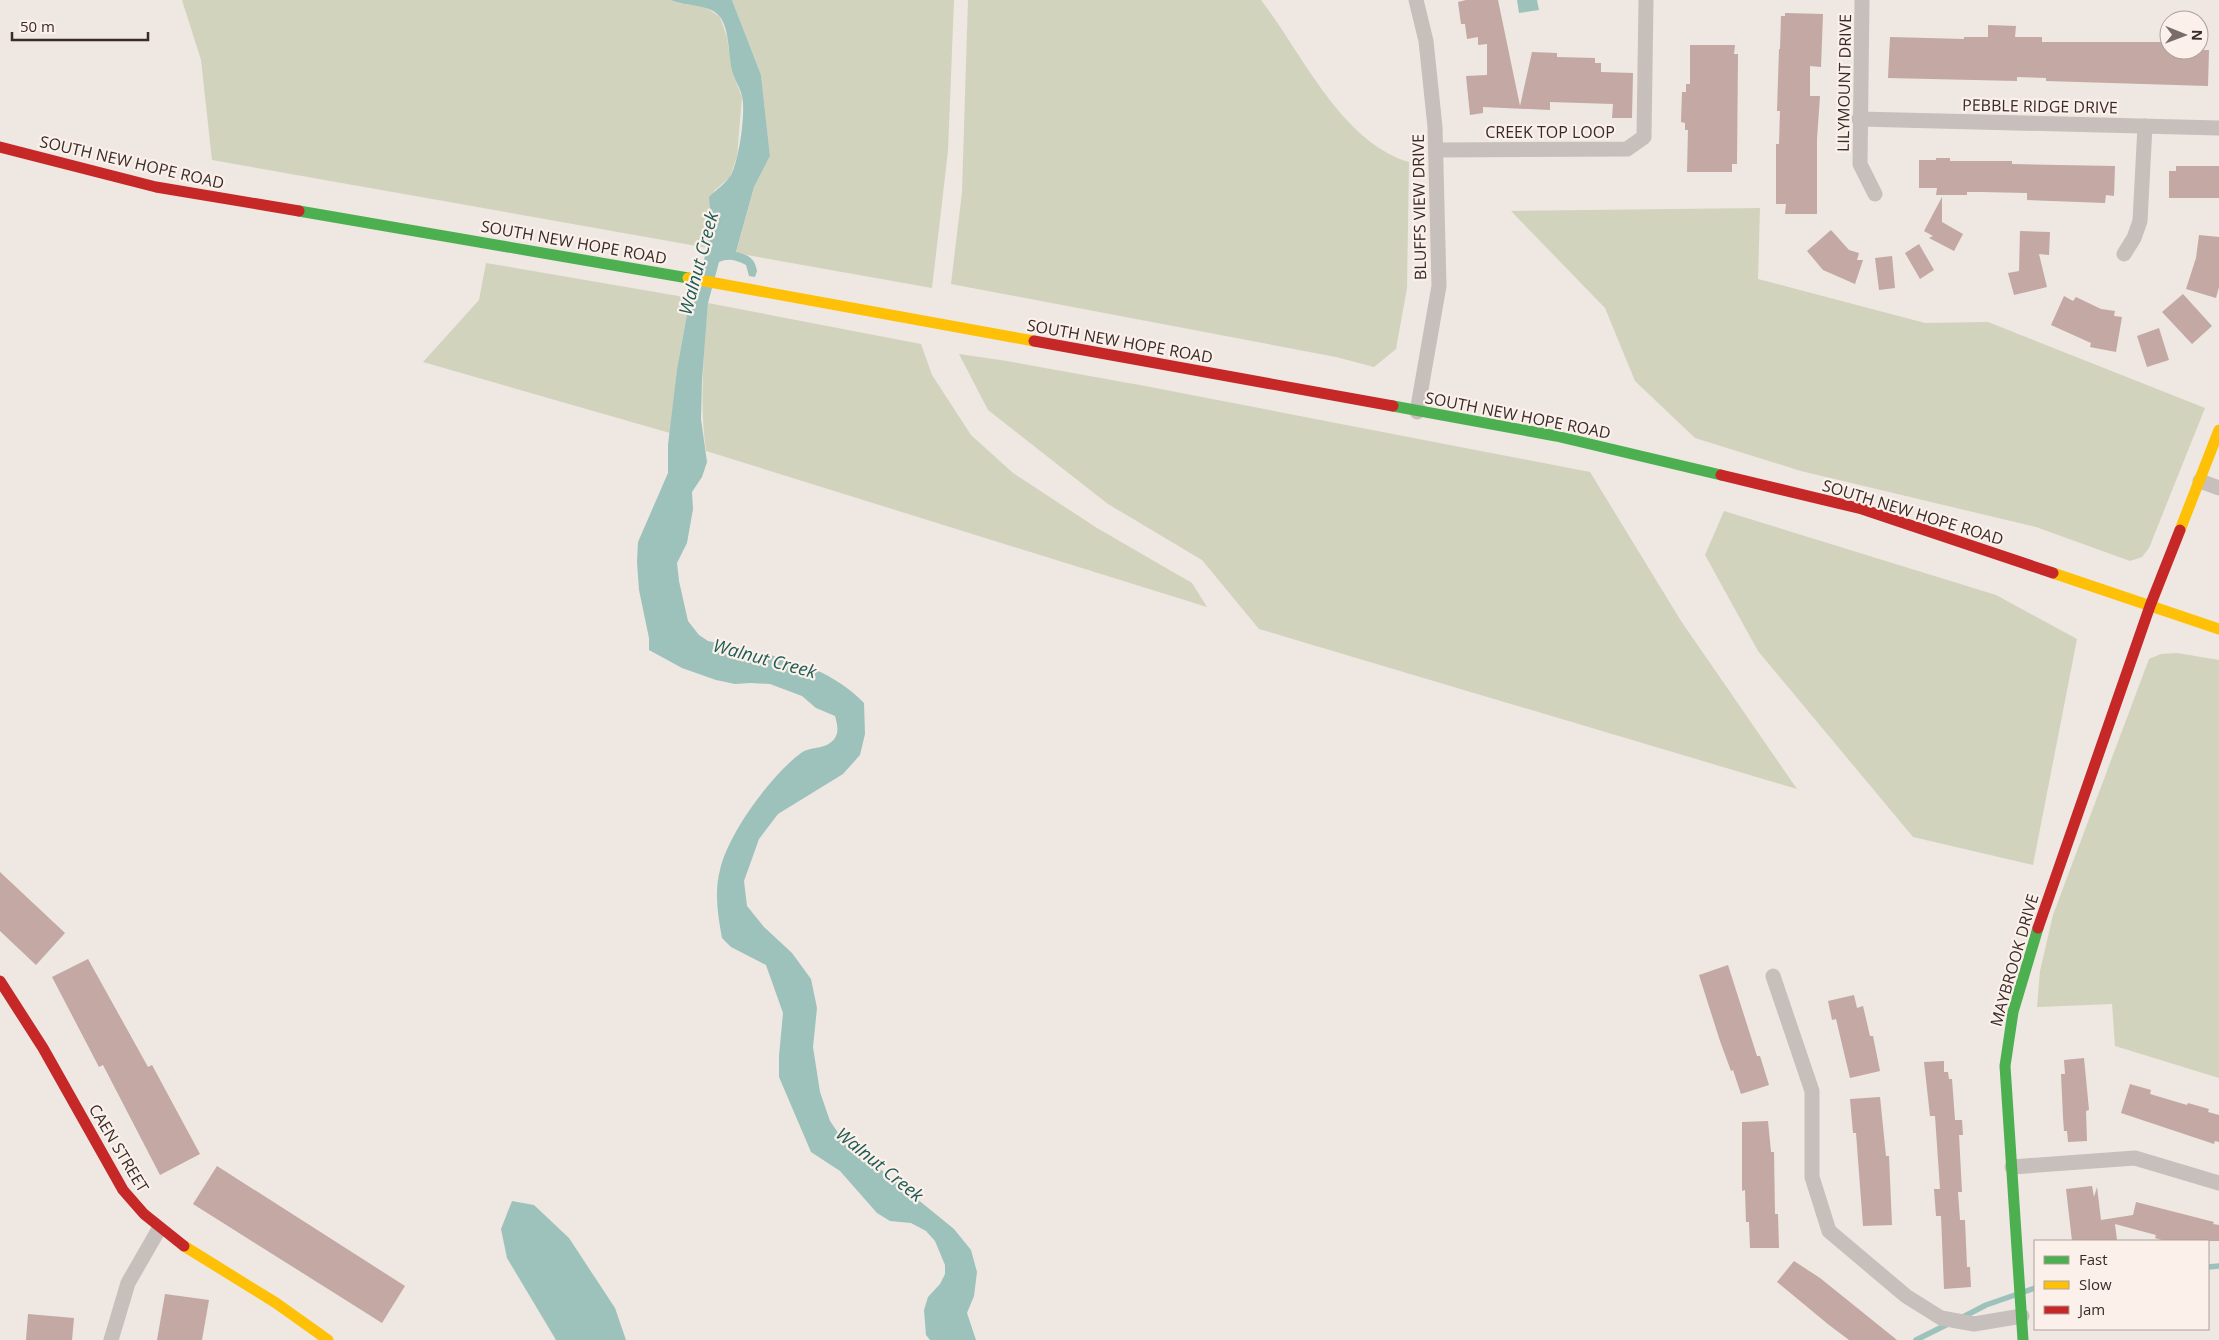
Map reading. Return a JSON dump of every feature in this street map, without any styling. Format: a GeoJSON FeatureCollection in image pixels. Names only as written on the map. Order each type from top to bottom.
{"type":"FeatureCollection","features":[{"type":"Feature","properties":{"kind":"main road","name":"SOUTH NEW HOPE ROAD"},"geometry":{"type":"LineString","coordinates":[[0,147],[156,187],[593,261],[1556,436],[1862,510],[2219,629]]}},
{"type":"Feature","properties":{"kind":"main road","name":"MAYBROOK DRIVE"},"geometry":{"type":"LineString","coordinates":[[2023,1340],[2004,1066],[2013,1012],[2029,955],[2150,606],[2219,430]]}},
{"type":"Feature","properties":{"kind":"main road","name":"CAEN STREET"},"geometry":{"type":"LineString","coordinates":[[0,981],[43,1048],[123,1190],[138,1211],[159,1229],[308,1322],[328,1340]]}},
{"type":"Feature","properties":{"kind":"street","name":"BLUFFS VIEW DRIVE"},"geometry":{"type":"LineString","coordinates":[[1416,0],[1426,41],[1436,150],[1439,286],[1417,412]]}},
{"type":"Feature","properties":{"kind":"street","name":"CREEK TOP LOOP"},"geometry":{"type":"LineString","coordinates":[[1436,150],[1627,149],[1644,137],[1646,0]]}},
{"type":"Feature","properties":{"kind":"street","name":"LILYMOUNT DRIVE"},"geometry":{"type":"LineString","coordinates":[[1862,0],[1859,119],[1860,164],[1875,194]]}},
{"type":"Feature","properties":{"kind":"street","name":"PEBBLE RIDGE DRIVE"},"geometry":{"type":"LineString","coordinates":[[1859,119],[2219,128]]}},
{"type":"Feature","properties":{"kind":"street"},"geometry":{"type":"LineString","coordinates":[[2124,254],[2134,238],[2140,221],[2146,126]]}},
{"type":"Feature","properties":{"kind":"street"},"geometry":{"type":"LineString","coordinates":[[2200,481],[2219,488]]}},
{"type":"Feature","properties":{"kind":"street"},"geometry":{"type":"LineString","coordinates":[[1773,976],[1812,1091],[1812,1177],[1829,1231],[1906,1296],[1942,1318],[1974,1324],[2022,1316]]}},
{"type":"Feature","properties":{"kind":"street"},"geometry":{"type":"LineString","coordinates":[[2012,1168],[2135,1158],[2219,1184]]}},
{"type":"Feature","properties":{"kind":"street"},"geometry":{"type":"LineString","coordinates":[[111,1340],[128,1283],[159,1229]]}},
{"type":"Feature","properties":{"kind":"green space"},"geometry":{"type":"Polygon","coordinates":[[[182,0],[671,0],[678,3],[705,7],[720,17],[727,37],[732,72],[742,97],[737,157],[730,177],[714,191],[710,211],[712,230],[708,248],[212,160],[201,60],[182,0]]]}},
{"type":"Feature","properties":{"kind":"green space"},"geometry":{"type":"Polygon","coordinates":[[[732,0],[954,0],[948,151],[932,288],[736,253],[754,187],[770,156],[761,75],[732,0]]]}},
{"type":"Feature","properties":{"kind":"green space"},"geometry":{"type":"Polygon","coordinates":[[[968,0],[1261,0],[1343,116],[1363,136],[1385,151],[1409,162],[1407,288],[1396,349],[1374,367],[1336,357],[951,284],[962,192],[968,0]]]}},
{"type":"Feature","properties":{"kind":"green space"},"geometry":{"type":"Polygon","coordinates":[[[1760,208],[1758,279],[1925,323],[1988,322],[2205,408],[2149,548],[2142,557],[2130,561],[2036,527],[1801,471],[1695,438],[1635,381],[1605,308],[1511,211],[1760,208]]]}},
{"type":"Feature","properties":{"kind":"green space"},"geometry":{"type":"Polygon","coordinates":[[[486,263],[690,298],[677,369],[670,433],[423,362],[479,300],[486,263]]]}},
{"type":"Feature","properties":{"kind":"green space"},"geometry":{"type":"Polygon","coordinates":[[[708,303],[921,344],[932,375],[971,435],[1013,473],[1097,528],[1192,583],[1207,607],[706,451],[703,395],[708,303]]]}},
{"type":"Feature","properties":{"kind":"green space"},"geometry":{"type":"Polygon","coordinates":[[[959,354],[1145,386],[1590,472],[1681,621],[1797,789],[1259,629],[1202,560],[1108,504],[988,410],[959,354]]]}},
{"type":"Feature","properties":{"kind":"green space"},"geometry":{"type":"Polygon","coordinates":[[[1724,511],[1996,595],[2077,639],[2033,865],[1913,837],[1758,651],[1705,555],[1724,511]]]}},
{"type":"Feature","properties":{"kind":"green space"},"geometry":{"type":"Polygon","coordinates":[[[2177,653],[2219,660],[2219,1078],[2115,1046],[2112,1004],[2037,1007],[2040,971],[2053,915],[2149,659],[2161,654],[2177,653]]]}},
{"type":"Feature","properties":{"kind":"water","name":"Walnut Creek"},"geometry":{"type":"Polygon","coordinates":[[[671,0],[732,0],[761,75],[770,156],[754,187],[736,252],[753,260],[757,271],[755,277],[749,276],[746,265],[742,263],[729,260],[719,262],[708,303],[701,419],[707,462],[702,477],[692,492],[693,509],[687,543],[677,563],[688,621],[699,635],[708,641],[771,655],[811,668],[847,688],[864,703],[865,734],[860,755],[843,774],[778,814],[759,839],[744,881],[747,906],[764,927],[792,953],[811,979],[817,1008],[813,1047],[820,1092],[830,1121],[841,1137],[954,1229],[971,1250],[977,1272],[974,1296],[967,1313],[976,1340],[930,1340],[926,1335],[924,1310],[928,1297],[940,1284],[945,1274],[945,1265],[935,1241],[926,1231],[911,1223],[890,1221],[877,1213],[840,1171],[811,1152],[779,1077],[783,1013],[766,965],[731,947],[722,938],[718,913],[717,887],[720,870],[732,840],[752,806],[789,763],[804,751],[823,746],[833,740],[837,734],[835,716],[816,708],[802,696],[770,684],[735,684],[716,680],[682,668],[649,650],[649,638],[639,590],[638,542],[668,473],[668,445],[677,369],[690,298],[708,248],[712,230],[709,197],[724,184],[734,168],[739,148],[743,113],[742,96],[732,71],[727,37],[721,18],[711,10],[671,0]]]}},
{"type":"Feature","properties":{"kind":"water"},"geometry":{"type":"Polygon","coordinates":[[[1517,0],[1537,0],[1539,10],[1519,13],[1517,0]]]}},
{"type":"Feature","properties":{"kind":"water"},"geometry":{"type":"Polygon","coordinates":[[[512,1201],[534,1205],[569,1238],[615,1308],[626,1340],[556,1340],[507,1258],[501,1229],[512,1201]]]}},
{"type":"Feature","properties":{"kind":"building"},"geometry":{"type":"Polygon","coordinates":[[[1466,0],[1498,0],[1520,106],[1532,52],[1557,53],[1557,57],[1595,58],[1595,63],[1601,63],[1601,72],[1633,73],[1632,118],[1612,118],[1613,104],[1550,102],[1550,110],[1483,107],[1483,113],[1470,115],[1466,76],[1487,75],[1487,44],[1478,45],[1478,37],[1467,39],[1465,24],[1461,24],[1458,2],[1466,0]]]}},
{"type":"Feature","properties":{"kind":"building"},"geometry":{"type":"Polygon","coordinates":[[[1785,13],[1823,14],[1821,67],[1810,66],[1810,96],[1820,96],[1817,139],[1817,214],[1785,214],[1786,204],[1776,204],[1776,144],[1779,144],[1780,111],[1777,111],[1779,49],[1781,16],[1785,16],[1785,13]]]}},
{"type":"Feature","properties":{"kind":"building"},"geometry":{"type":"Polygon","coordinates":[[[1988,25],[2016,26],[2015,37],[2042,37],[2042,42],[2159,42],[2159,60],[2209,60],[2208,86],[2046,81],[2046,78],[2017,77],[2017,81],[1888,78],[1890,37],[1964,39],[1964,37],[1988,37],[1988,25]]]}},
{"type":"Feature","properties":{"kind":"building"},"geometry":{"type":"Polygon","coordinates":[[[1690,45],[1735,45],[1734,54],[1738,54],[1737,164],[1732,164],[1732,172],[1687,172],[1688,130],[1685,130],[1685,123],[1681,122],[1682,92],[1686,92],[1686,84],[1690,84],[1690,45]]]}},
{"type":"Feature","properties":{"kind":"building"},"geometry":{"type":"Polygon","coordinates":[[[1936,158],[1950,158],[1950,161],[2012,161],[2012,164],[2115,166],[2114,196],[2106,195],[2105,203],[2027,200],[2027,193],[1967,192],[1967,195],[1936,195],[1937,188],[1919,188],[1919,160],[1936,160],[1936,158]]]}},
{"type":"Feature","properties":{"kind":"building"},"geometry":{"type":"Polygon","coordinates":[[[2176,166],[2219,166],[2219,198],[2169,198],[2169,171],[2176,171],[2176,166]]]}},
{"type":"Feature","properties":{"kind":"building"},"geometry":{"type":"Polygon","coordinates":[[[1942,197],[1942,222],[1963,234],[1954,251],[1929,238],[1933,236],[1924,231],[1942,197]]]}},
{"type":"Feature","properties":{"kind":"building"},"geometry":{"type":"Polygon","coordinates":[[[1831,230],[1849,250],[1859,253],[1857,260],[1863,260],[1855,284],[1823,270],[1807,251],[1831,230]]]}},
{"type":"Feature","properties":{"kind":"building"},"geometry":{"type":"Polygon","coordinates":[[[2020,231],[2050,232],[2049,255],[2039,254],[2047,287],[2014,295],[2008,273],[2019,271],[2020,231]]]}},
{"type":"Feature","properties":{"kind":"building"},"geometry":{"type":"Polygon","coordinates":[[[2199,235],[2219,237],[2219,287],[2216,298],[2186,289],[2196,258],[2199,235]]]}},
{"type":"Feature","properties":{"kind":"building"},"geometry":{"type":"Polygon","coordinates":[[[1919,244],[1934,270],[1920,279],[1905,253],[1919,244]]]}},
{"type":"Feature","properties":{"kind":"building"},"geometry":{"type":"Polygon","coordinates":[[[1892,256],[1895,288],[1879,290],[1875,258],[1892,256]]]}},
{"type":"Feature","properties":{"kind":"building"},"geometry":{"type":"Polygon","coordinates":[[[2183,294],[2212,326],[2192,344],[2162,312],[2183,294]]]}},
{"type":"Feature","properties":{"kind":"building"},"geometry":{"type":"Polygon","coordinates":[[[2064,296],[2073,301],[2076,297],[2101,309],[2115,311],[2114,316],[2122,317],[2116,352],[2090,347],[2091,343],[2051,325],[2064,296]]]}},
{"type":"Feature","properties":{"kind":"building"},"geometry":{"type":"Polygon","coordinates":[[[2159,328],[2169,360],[2147,367],[2137,336],[2159,328]]]}},
{"type":"Feature","properties":{"kind":"building"},"geometry":{"type":"Polygon","coordinates":[[[0,872],[65,933],[36,965],[0,931],[0,872]]]}},
{"type":"Feature","properties":{"kind":"building"},"geometry":{"type":"Polygon","coordinates":[[[88,959],[148,1067],[152,1065],[200,1154],[160,1175],[103,1065],[99,1067],[52,977],[88,959]]]}},
{"type":"Feature","properties":{"kind":"building"},"geometry":{"type":"Polygon","coordinates":[[[1728,965],[1757,1056],[1760,1056],[1769,1085],[1741,1094],[1720,1041],[1699,975],[1728,965]]]}},
{"type":"Feature","properties":{"kind":"building"},"geometry":{"type":"Polygon","coordinates":[[[1854,995],[1857,1008],[1863,1006],[1870,1036],[1873,1036],[1880,1071],[1850,1078],[1836,1019],[1832,1020],[1828,1001],[1854,995]]]}},
{"type":"Feature","properties":{"kind":"building"},"geometry":{"type":"Polygon","coordinates":[[[2084,1058],[2089,1110],[2086,1111],[2087,1141],[2068,1142],[2067,1131],[2064,1131],[2061,1074],[2065,1074],[2064,1060],[2084,1058]]]}},
{"type":"Feature","properties":{"kind":"building"},"geometry":{"type":"Polygon","coordinates":[[[1944,1061],[1944,1072],[1948,1072],[1949,1079],[1952,1079],[1955,1120],[1962,1120],[1963,1135],[1959,1135],[1962,1192],[1958,1192],[1960,1220],[1965,1220],[1967,1267],[1970,1267],[1971,1287],[1944,1289],[1941,1216],[1936,1216],[1934,1189],[1940,1189],[1935,1116],[1930,1116],[1924,1062],[1944,1061]]]}},
{"type":"Feature","properties":{"kind":"building"},"geometry":{"type":"Polygon","coordinates":[[[2130,1084],[2151,1090],[2150,1094],[2187,1105],[2188,1103],[2209,1109],[2208,1112],[2219,1115],[2219,1142],[2215,1141],[2214,1144],[2121,1113],[2130,1084]]]}},
{"type":"Feature","properties":{"kind":"building"},"geometry":{"type":"Polygon","coordinates":[[[1880,1097],[1886,1156],[1889,1156],[1892,1225],[1863,1226],[1856,1133],[1853,1133],[1850,1099],[1880,1097]]]}},
{"type":"Feature","properties":{"kind":"building"},"geometry":{"type":"Polygon","coordinates":[[[1768,1121],[1771,1152],[1774,1152],[1775,1214],[1778,1214],[1779,1248],[1750,1248],[1749,1222],[1746,1222],[1745,1190],[1742,1191],[1742,1122],[1768,1121]]]}},
{"type":"Feature","properties":{"kind":"building"},"geometry":{"type":"Polygon","coordinates":[[[217,1166],[405,1286],[382,1323],[193,1204],[217,1166]]]}},
{"type":"Feature","properties":{"kind":"building"},"geometry":{"type":"Polygon","coordinates":[[[2092,1186],[2094,1197],[2097,1187],[2101,1220],[2133,1215],[2136,1202],[2214,1222],[2213,1224],[2219,1225],[2219,1241],[2162,1240],[2155,1238],[2156,1235],[2115,1224],[2117,1240],[2072,1240],[2066,1189],[2092,1186]]]}},
{"type":"Feature","properties":{"kind":"building"},"geometry":{"type":"Polygon","coordinates":[[[1794,1261],[1820,1278],[1897,1340],[1849,1340],[1829,1325],[1777,1282],[1794,1261]]]}},
{"type":"Feature","properties":{"kind":"building"},"geometry":{"type":"Polygon","coordinates":[[[165,1294],[209,1300],[202,1340],[157,1340],[165,1294]]]}},
{"type":"Feature","properties":{"kind":"building"},"geometry":{"type":"Polygon","coordinates":[[[28,1314],[74,1318],[72,1340],[26,1340],[28,1314]]]}},
{"type":"Feature","properties":{"kind":"waterway"},"geometry":{"type":"LineString","coordinates":[[2209,1267],[2219,1266]]}},
{"type":"Feature","properties":{"kind":"waterway"},"geometry":{"type":"LineString","coordinates":[[1961,1318],[1986,1305],[2034,1288]]}},
{"type":"Feature","properties":{"kind":"waterway"},"geometry":{"type":"LineString","coordinates":[[1916,1340],[1950,1323]]}},
{"type":"Feature","properties":{"kind":"traffic: fast"},"geometry":{"type":"LineString","coordinates":[[299,211],[688,278]]}},
{"type":"Feature","properties":{"kind":"traffic: fast"},"geometry":{"type":"LineString","coordinates":[[1393,406],[1556,436],[1721,475]]}},
{"type":"Feature","properties":{"kind":"traffic: fast"},"geometry":{"type":"LineString","coordinates":[[2023,1340],[2005,1066],[2013,1012],[2038,928]]}},
{"type":"Feature","properties":{"kind":"traffic: slow"},"geometry":{"type":"LineString","coordinates":[[688,278],[1034,341]]}},
{"type":"Feature","properties":{"kind":"traffic: slow"},"geometry":{"type":"LineString","coordinates":[[2180,530],[2219,430]]}},
{"type":"Feature","properties":{"kind":"traffic: slow"},"geometry":{"type":"LineString","coordinates":[[2053,573],[2219,629]]}},
{"type":"Feature","properties":{"kind":"traffic: slow"},"geometry":{"type":"LineString","coordinates":[[184,1246],[276,1303],[328,1340]]}},
{"type":"Feature","properties":{"kind":"traffic: jam"},"geometry":{"type":"LineString","coordinates":[[0,147],[156,187],[299,211]]}},
{"type":"Feature","properties":{"kind":"traffic: jam"},"geometry":{"type":"LineString","coordinates":[[1034,341],[1393,406]]}},
{"type":"Feature","properties":{"kind":"traffic: jam"},"geometry":{"type":"LineString","coordinates":[[1721,475],[1862,509],[2053,573]]}},
{"type":"Feature","properties":{"kind":"traffic: jam"},"geometry":{"type":"LineString","coordinates":[[2038,928],[2150,606],[2180,530]]}},
{"type":"Feature","properties":{"kind":"traffic: jam"},"geometry":{"type":"LineString","coordinates":[[0,981],[43,1048],[123,1190],[144,1214],[184,1246]]}}]}
